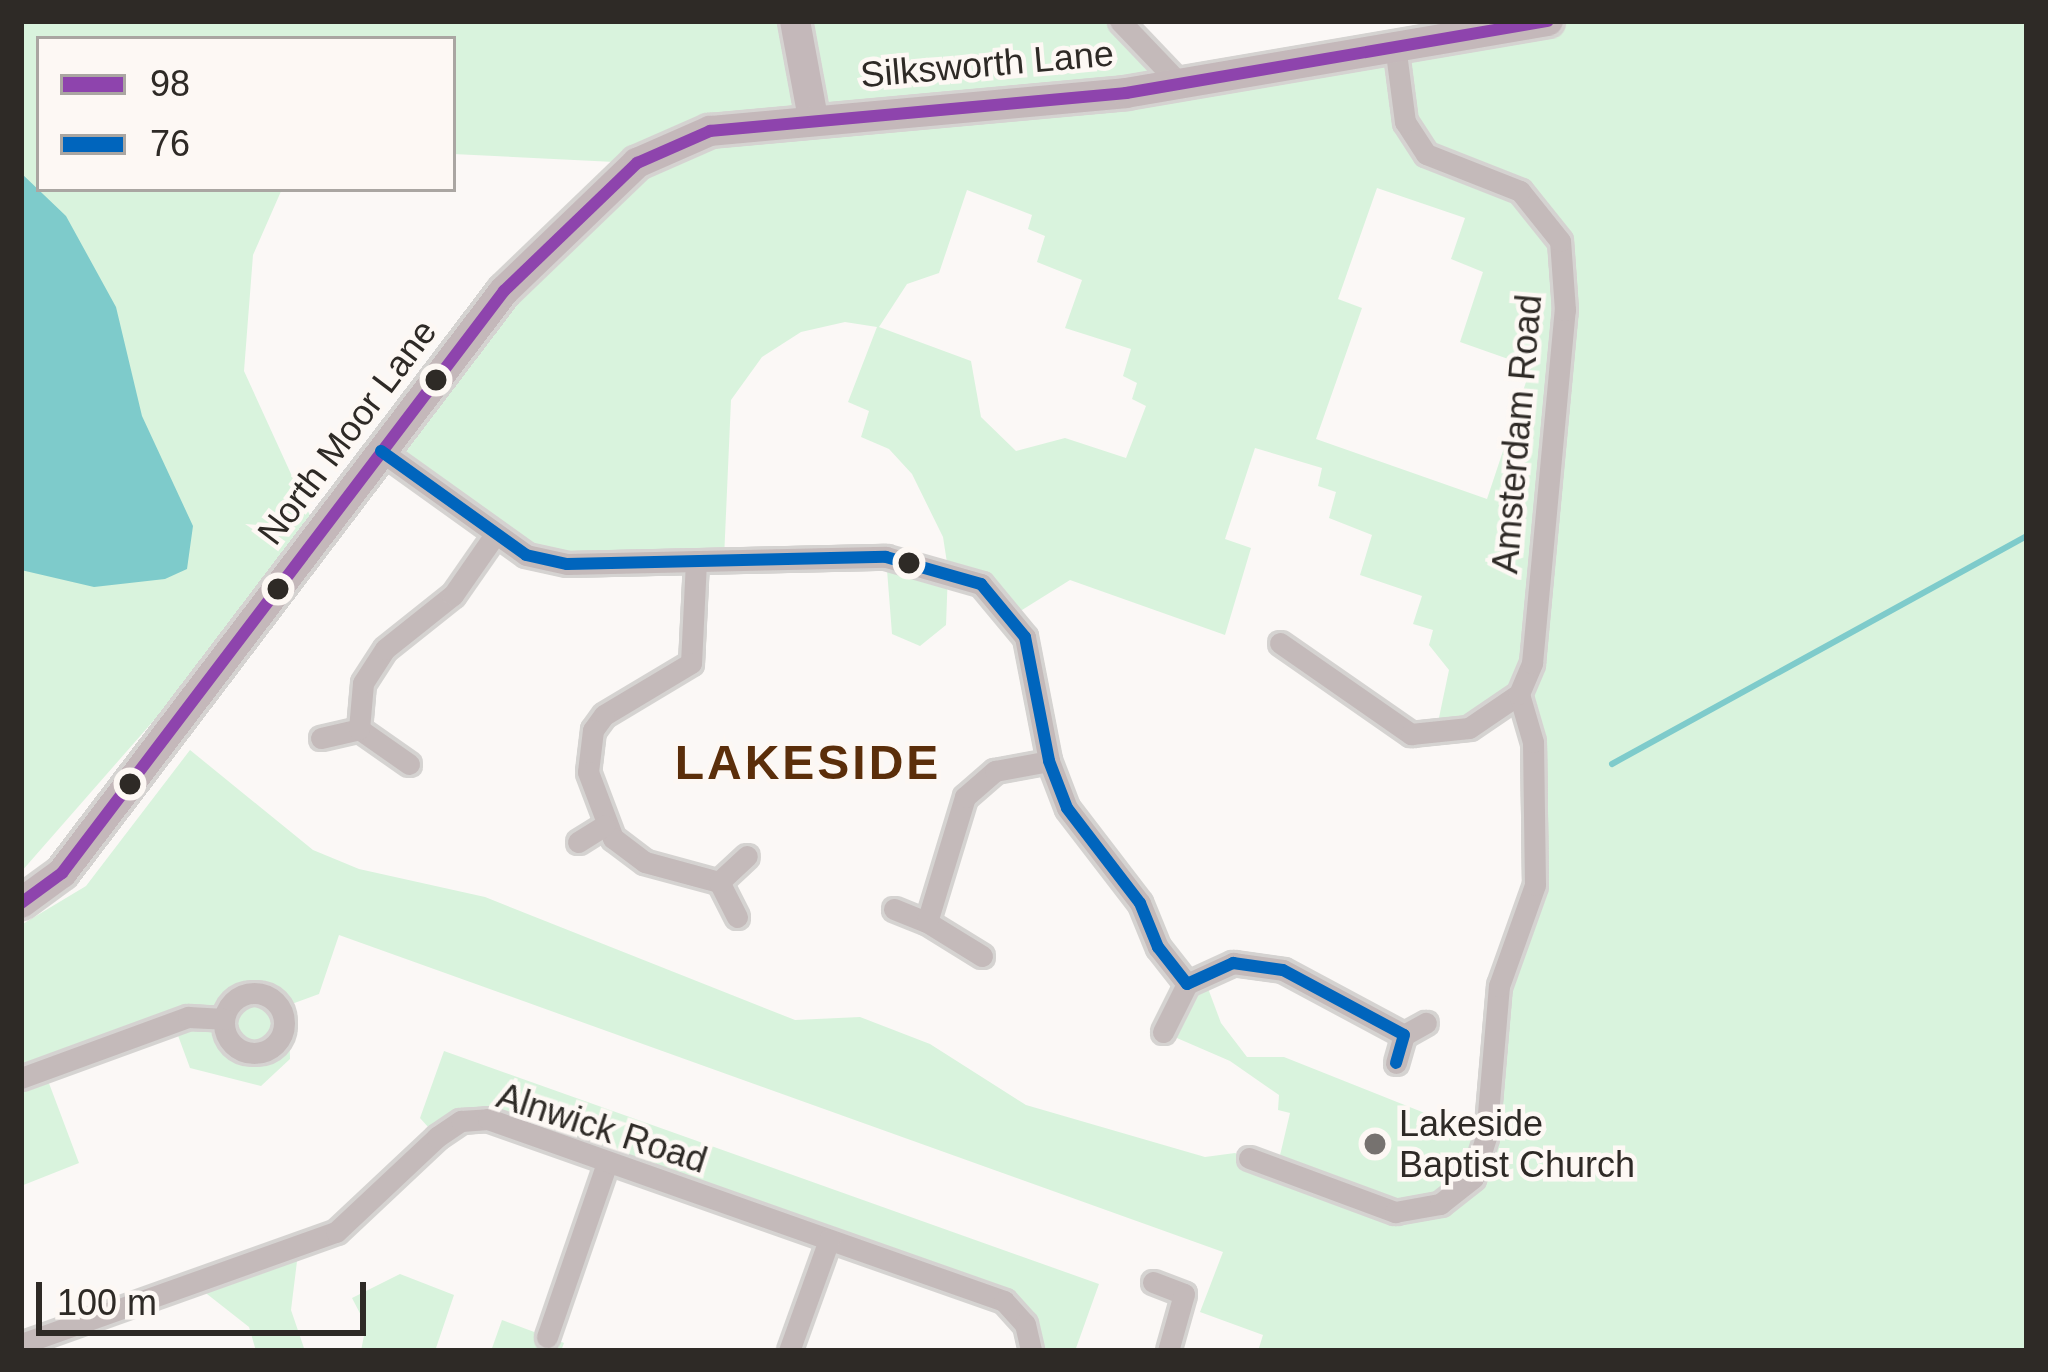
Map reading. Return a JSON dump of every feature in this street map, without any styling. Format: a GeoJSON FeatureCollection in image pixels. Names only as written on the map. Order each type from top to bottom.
{"type":"FeatureCollection","features":[{"type":"Feature","properties":{"kind":"street","name":"Silksworth Lane"},"geometry":{"type":"LineString","coordinates":[[795,21],[813,118],[1180,84],[1548,21]]}},
{"type":"Feature","properties":{"kind":"street"},"geometry":{"type":"LineString","coordinates":[[1120,21],[1180,84]]}},
{"type":"Feature","properties":{"kind":"street","name":"Amsterdam Road"},"geometry":{"type":"LineString","coordinates":[[1249,1158],[1395,1212],[1441,1204],[1473,1178],[1486,1137],[1498,986],[1534,885],[1533,742],[1519,694],[1532,663],[1565,310],[1560,242],[1520,190],[1426,154],[1406,122],[1395,45]]}},
{"type":"Feature","properties":{"kind":"street","name":"North Moor Lane"},"geometry":{"type":"LineString","coordinates":[[21,903],[62,873],[504,291],[637,163],[710,131],[813,118]]}},
{"type":"Feature","properties":{"kind":"street"},"geometry":{"type":"LineString","coordinates":[[381,451],[526,555],[567,564],[919,563],[981,584],[1025,637],[1049,761],[1066,808],[1140,903],[1158,946],[1187,984]]}},
{"type":"Feature","properties":{"kind":"street"},"geometry":{"type":"LineString","coordinates":[[359,729],[357,706],[373,664],[453,596],[494,536]]}},
{"type":"Feature","properties":{"kind":"street"},"geometry":{"type":"LineString","coordinates":[[696,561],[692,663],[671,681],[617,703],[593,730],[588,772],[604,826],[645,862],[719,882],[736,917]]}},
{"type":"Feature","properties":{"kind":"street"},"geometry":{"type":"LineString","coordinates":[[1280,643],[1411,734],[1469,728],[1519,694]]}},
{"type":"Feature","properties":{"kind":"street"},"geometry":{"type":"LineString","coordinates":[[322,738],[359,729],[409,764]]}},
{"type":"Feature","properties":{"kind":"street"},"geometry":{"type":"LineString","coordinates":[[927,922],[965,797],[995,772],[1049,761]]}},
{"type":"Feature","properties":{"kind":"street"},"geometry":{"type":"LineString","coordinates":[[578,842],[604,826]]}},
{"type":"Feature","properties":{"kind":"street"},"geometry":{"type":"LineString","coordinates":[[719,882],[747,856]]}},
{"type":"Feature","properties":{"kind":"street"},"geometry":{"type":"LineString","coordinates":[[894,909],[927,922],[982,956]]}},
{"type":"Feature","properties":{"kind":"street"},"geometry":{"type":"LineString","coordinates":[[1163,1032],[1187,984],[1233,963],[1260,962],[1404,1036]]}},
{"type":"Feature","properties":{"kind":"street"},"geometry":{"type":"LineString","coordinates":[[21,1078],[188,1017],[224,1018]]}},
{"type":"Feature","properties":{"kind":"street"},"geometry":{"type":"LineString","coordinates":[[1396,1063],[1404,1036],[1426,1023]]}},
{"type":"Feature","properties":{"kind":"street","name":"Alnwick Road"},"geometry":{"type":"LineString","coordinates":[[21,1344],[336,1232],[461,1120],[488,1119],[1004,1301],[1025,1324],[1031,1351]]}},
{"type":"Feature","properties":{"kind":"street"},"geometry":{"type":"LineString","coordinates":[[547,1337],[607,1163]]}},
{"type":"Feature","properties":{"kind":"street"},"geometry":{"type":"LineString","coordinates":[[789,1351],[829,1240]]}},
{"type":"Feature","properties":{"kind":"street"},"geometry":{"type":"LineString","coordinates":[[1153,1282],[1184,1294],[1168,1351]]}},
{"type":"Feature","properties":{"kind":"green space"},"geometry":{"type":"Polygon","coordinates":[[[21,21],[1120,21],[1181,84],[1548,21],[2027,21],[2027,1351],[1258,1351],[1263,1335],[1200,1312],[1223,1252],[339,935],[319,994],[289,1005],[290,1059],[261,1086],[190,1068],[173,1022],[44,1070],[79,1163],[21,1186],[21,925],[86,886],[190,750],[313,850],[359,869],[485,897],[795,1020],[860,1017],[930,1044],[1026,1105],[1205,1157],[1235,1153],[1277,1168],[1290,1113],[1278,1110],[1279,1095],[1230,1061],[1163,1032],[1203,975],[1221,1023],[1247,1057],[1284,1057],[1485,1137],[1499,986],[1535,885],[1531,667],[1519,694],[1436,732],[1449,670],[1429,645],[1433,630],[1413,624],[1422,596],[1360,575],[1372,535],[1329,518],[1336,492],[1318,486],[1322,468],[1255,448],[1225,539],[1251,548],[1225,635],[1070,580],[1014,615],[948,572],[946,625],[920,646],[892,634],[886,557],[948,569],[943,537],[912,474],[889,449],[861,437],[869,411],[848,402],[877,327],[845,322],[801,332],[762,357],[731,400],[724,559],[526,555],[381,451],[635,163],[456,154],[456,36],[36,36],[36,192],[281,192],[253,255],[244,371],[318,533],[21,872],[21,21]],[[1377,188],[1338,299],[1362,308],[1316,439],[1487,499],[1531,367],[1460,342],[1483,272],[1451,259],[1465,218],[1377,188]],[[967,190],[939,273],[907,284],[879,327],[971,361],[981,417],[1016,451],[1065,438],[1126,458],[1146,406],[1132,399],[1137,383],[1123,376],[1131,349],[1065,328],[1082,280],[1037,262],[1045,236],[1028,229],[1032,215],[967,190]]]}},
{"type":"Feature","properties":{"kind":"green space"},"geometry":{"type":"Polygon","coordinates":[[[444,1051],[1099,1284],[1075,1351],[1031,1351],[1004,1301],[489,1119],[437,1137],[420,1118],[444,1051]]]}},
{"type":"Feature","properties":{"kind":"green space"},"geometry":{"type":"Polygon","coordinates":[[[299,1245],[291,1310],[305,1351],[256,1351],[249,1327],[193,1283],[299,1245]]]}},
{"type":"Feature","properties":{"kind":"green space"},"geometry":{"type":"Polygon","coordinates":[[[400,1274],[454,1295],[435,1351],[361,1351],[366,1325],[352,1298],[400,1274]]]}},
{"type":"Feature","properties":{"kind":"green space"},"geometry":{"type":"Polygon","coordinates":[[[502,1320],[564,1343],[561,1351],[491,1351],[502,1320]]]}},
{"type":"Feature","properties":{"kind":"water"},"geometry":{"type":"Polygon","coordinates":[[[21,173],[66,216],[116,307],[142,416],[193,526],[187,569],[165,579],[94,587],[21,570],[21,173]]]}},
{"type":"Feature","properties":{"kind":"waterway"},"geometry":{"type":"LineString","coordinates":[[1612,764],[2027,536]]}},
{"type":"Feature","properties":{"kind":"transit line","name":"98"},"geometry":{"type":"LineString","coordinates":[[21,903],[62,873],[504,291],[637,163],[710,131],[1126,93],[1548,21]]}},
{"type":"Feature","properties":{"kind":"transit line","name":"76"},"geometry":{"type":"LineString","coordinates":[[381,451],[526,555],[567,564],[886,557],[981,584],[1025,637],[1049,761],[1067,808],[1140,903],[1158,947],[1187,984],[1233,963],[1283,970],[1404,1035],[1396,1063]]}},
{"type":"Feature","properties":{"kind":"place","name":"Lakeside Baptist Church"},"geometry":{"type":"Point","coordinates":[1375,1144]}},
{"type":"Feature","properties":{"kind":"district","name":"LAKESIDE"},"geometry":{"type":"Point","coordinates":[808,763]}}]}
